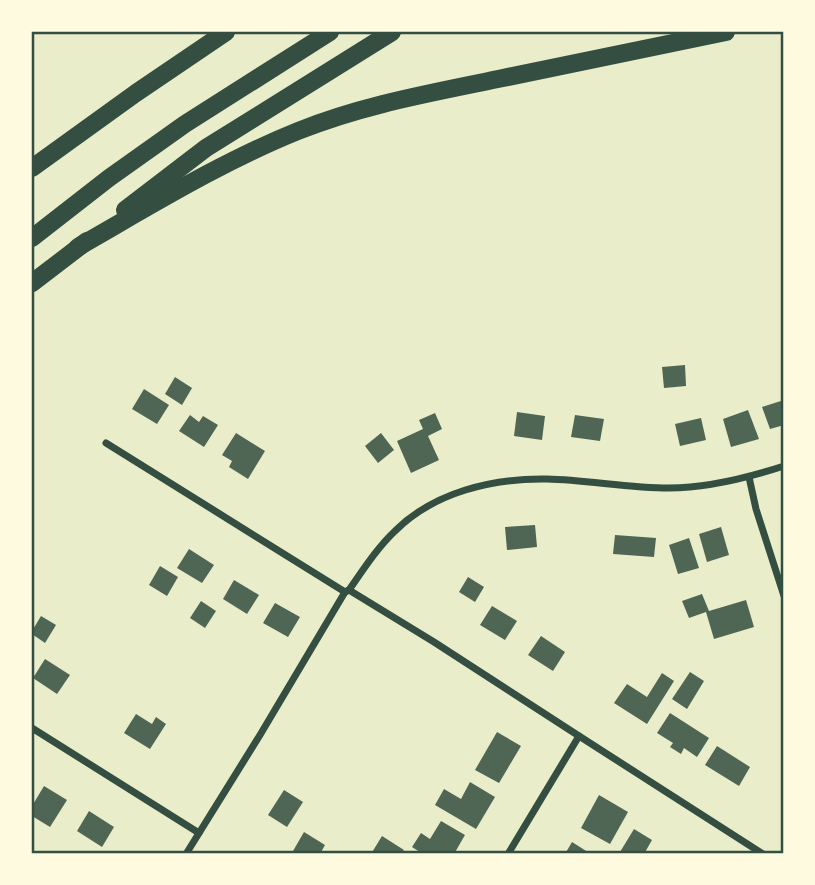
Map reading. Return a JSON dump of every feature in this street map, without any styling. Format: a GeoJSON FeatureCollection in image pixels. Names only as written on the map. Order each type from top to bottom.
{"type":"FeatureCollection","features":[{"type":"Feature","properties":{"kind":"highway"},"geometry":{"type":"LineString","coordinates":[[32,168],[224,32]]}},
{"type":"Feature","properties":{"kind":"highway"},"geometry":{"type":"LineString","coordinates":[[32,238],[109,178],[185,124],[330,32]]}},
{"type":"Feature","properties":{"kind":"highway"},"geometry":{"type":"LineString","coordinates":[[32,283],[206,148],[392,32]]}},
{"type":"Feature","properties":{"kind":"highway"},"geometry":{"type":"LineString","coordinates":[[78,247],[238,158],[299,131],[363,109],[428,93],[726,32]]}},
{"type":"Feature","properties":{"kind":"street"},"geometry":{"type":"LineString","coordinates":[[106,443],[434,642],[763,853]]}},
{"type":"Feature","properties":{"kind":"street"},"geometry":{"type":"LineString","coordinates":[[186,853],[347,591],[395,530],[428,507],[469,488],[502,482],[547,479],[672,488],[720,483],[783,466]]}},
{"type":"Feature","properties":{"kind":"street"},"geometry":{"type":"LineString","coordinates":[[750,477],[756,509],[783,596]]}},
{"type":"Feature","properties":{"kind":"street"},"geometry":{"type":"LineString","coordinates":[[32,727],[199,833]]}},
{"type":"Feature","properties":{"kind":"street"},"geometry":{"type":"LineString","coordinates":[[508,853],[579,737]]}},
{"type":"Feature","properties":{"kind":"building"},"geometry":{"type":"Polygon","coordinates":[[[685,365],[686,386],[664,388],[662,367],[685,365]]]}},
{"type":"Feature","properties":{"kind":"building"},"geometry":{"type":"Polygon","coordinates":[[[175,377],[192,388],[182,405],[165,394],[175,377]]]}},
{"type":"Feature","properties":{"kind":"building"},"geometry":{"type":"Polygon","coordinates":[[[144,389],[169,405],[157,424],[132,409],[144,389]]]}},
{"type":"Feature","properties":{"kind":"building"},"geometry":{"type":"Polygon","coordinates":[[[784,400],[784,425],[770,429],[762,407],[784,400]]]}},
{"type":"Feature","properties":{"kind":"building"},"geometry":{"type":"Polygon","coordinates":[[[748,410],[759,439],[731,447],[723,419],[748,410]]]}},
{"type":"Feature","properties":{"kind":"building"},"geometry":{"type":"Polygon","coordinates":[[[517,412],[545,416],[542,440],[514,436],[517,412]]]}},
{"type":"Feature","properties":{"kind":"building"},"geometry":{"type":"Polygon","coordinates":[[[435,413],[442,429],[428,436],[439,460],[411,473],[397,441],[423,429],[419,420],[435,413]]]}},
{"type":"Feature","properties":{"kind":"building"},"geometry":{"type":"Polygon","coordinates":[[[190,415],[199,422],[203,416],[218,425],[204,447],[179,431],[190,415]]]}},
{"type":"Feature","properties":{"kind":"building"},"geometry":{"type":"Polygon","coordinates":[[[575,415],[604,419],[600,441],[571,437],[575,415]]]}},
{"type":"Feature","properties":{"kind":"building"},"geometry":{"type":"Polygon","coordinates":[[[701,418],[706,440],[680,446],[675,424],[701,418]]]}},
{"type":"Feature","properties":{"kind":"building"},"geometry":{"type":"Polygon","coordinates":[[[236,433],[265,451],[248,479],[229,467],[232,461],[222,455],[236,433]]]}},
{"type":"Feature","properties":{"kind":"building"},"geometry":{"type":"Polygon","coordinates":[[[381,433],[394,450],[378,463],[365,446],[381,433]]]}},
{"type":"Feature","properties":{"kind":"building"},"geometry":{"type":"Polygon","coordinates":[[[535,525],[537,547],[507,550],[505,527],[535,525]]]}},
{"type":"Feature","properties":{"kind":"building"},"geometry":{"type":"Polygon","coordinates":[[[721,527],[729,555],[707,562],[699,534],[721,527]]]}},
{"type":"Feature","properties":{"kind":"building"},"geometry":{"type":"Polygon","coordinates":[[[615,535],[656,538],[654,557],[613,554],[615,535]]]}},
{"type":"Feature","properties":{"kind":"building"},"geometry":{"type":"Polygon","coordinates":[[[689,538],[699,568],[678,574],[669,545],[689,538]]]}},
{"type":"Feature","properties":{"kind":"building"},"geometry":{"type":"Polygon","coordinates":[[[189,549],[214,565],[202,583],[177,568],[189,549]]]}},
{"type":"Feature","properties":{"kind":"building"},"geometry":{"type":"Polygon","coordinates":[[[160,566],[178,577],[167,596],[149,585],[160,566]]]}},
{"type":"Feature","properties":{"kind":"building"},"geometry":{"type":"Polygon","coordinates":[[[468,577],[484,587],[475,602],[459,592],[468,577]]]}},
{"type":"Feature","properties":{"kind":"building"},"geometry":{"type":"Polygon","coordinates":[[[234,580],[259,595],[247,614],[223,599],[234,580]]]}},
{"type":"Feature","properties":{"kind":"building"},"geometry":{"type":"Polygon","coordinates":[[[702,594],[709,611],[746,600],[754,627],[714,639],[706,612],[689,618],[682,601],[702,594]]]}},
{"type":"Feature","properties":{"kind":"building"},"geometry":{"type":"Polygon","coordinates":[[[201,601],[216,611],[205,628],[190,618],[201,601]]]}},
{"type":"Feature","properties":{"kind":"building"},"geometry":{"type":"Polygon","coordinates":[[[275,603],[300,617],[288,637],[263,623],[275,603]]]}},
{"type":"Feature","properties":{"kind":"building"},"geometry":{"type":"Polygon","coordinates":[[[492,606],[517,621],[505,640],[480,625],[492,606]]]}},
{"type":"Feature","properties":{"kind":"building"},"geometry":{"type":"Polygon","coordinates":[[[41,616],[56,625],[45,643],[32,634],[41,616]]]}},
{"type":"Feature","properties":{"kind":"building"},"geometry":{"type":"Polygon","coordinates":[[[541,636],[565,652],[553,671],[528,655],[541,636]]]}},
{"type":"Feature","properties":{"kind":"building"},"geometry":{"type":"Polygon","coordinates":[[[45,659],[70,675],[57,694],[33,678],[45,659]]]}},
{"type":"Feature","properties":{"kind":"building"},"geometry":{"type":"Polygon","coordinates":[[[690,672],[704,681],[687,709],[672,699],[690,672]]]}},
{"type":"Feature","properties":{"kind":"building"},"geometry":{"type":"Polygon","coordinates":[[[662,673],[674,681],[647,724],[614,703],[627,684],[647,697],[662,673]]]}},
{"type":"Feature","properties":{"kind":"building"},"geometry":{"type":"Polygon","coordinates":[[[670,713],[709,738],[697,757],[684,748],[681,754],[670,747],[673,743],[657,733],[670,713]]]}},
{"type":"Feature","properties":{"kind":"building"},"geometry":{"type":"Polygon","coordinates":[[[136,714],[152,724],[156,717],[166,724],[150,749],[124,733],[136,714]]]}},
{"type":"Feature","properties":{"kind":"building"},"geometry":{"type":"Polygon","coordinates":[[[497,732],[521,746],[499,783],[475,770],[497,732]]]}},
{"type":"Feature","properties":{"kind":"building"},"geometry":{"type":"Polygon","coordinates":[[[717,746],[750,767],[739,786],[705,765],[717,746]]]}},
{"type":"Feature","properties":{"kind":"building"},"geometry":{"type":"Polygon","coordinates":[[[470,782],[495,797],[476,829],[435,805],[444,789],[461,799],[470,782]]]}},
{"type":"Feature","properties":{"kind":"building"},"geometry":{"type":"Polygon","coordinates":[[[44,786],[67,800],[50,827],[32,816],[32,806],[44,786]]]}},
{"type":"Feature","properties":{"kind":"building"},"geometry":{"type":"Polygon","coordinates":[[[284,790],[303,802],[287,827],[268,815],[284,790]]]}},
{"type":"Feature","properties":{"kind":"building"},"geometry":{"type":"Polygon","coordinates":[[[599,795],[628,812],[610,844],[581,828],[599,795]]]}},
{"type":"Feature","properties":{"kind":"building"},"geometry":{"type":"Polygon","coordinates":[[[89,811],[114,827],[102,847],[77,831],[89,811]]]}},
{"type":"Feature","properties":{"kind":"building"},"geometry":{"type":"Polygon","coordinates":[[[441,821],[465,835],[454,854],[423,854],[412,847],[421,833],[430,839],[441,821]]]}},
{"type":"Feature","properties":{"kind":"building"},"geometry":{"type":"Polygon","coordinates":[[[634,829],[652,840],[644,854],[622,854],[620,852],[634,829]]]}},
{"type":"Feature","properties":{"kind":"building"},"geometry":{"type":"Polygon","coordinates":[[[304,832],[325,845],[320,854],[298,854],[293,851],[304,832]]]}},
{"type":"Feature","properties":{"kind":"building"},"geometry":{"type":"Polygon","coordinates":[[[382,836],[404,850],[401,854],[371,854],[382,836]]]}},
{"type":"Feature","properties":{"kind":"building"},"geometry":{"type":"Polygon","coordinates":[[[572,842],[591,854],[565,854],[572,842]]]}}]}
